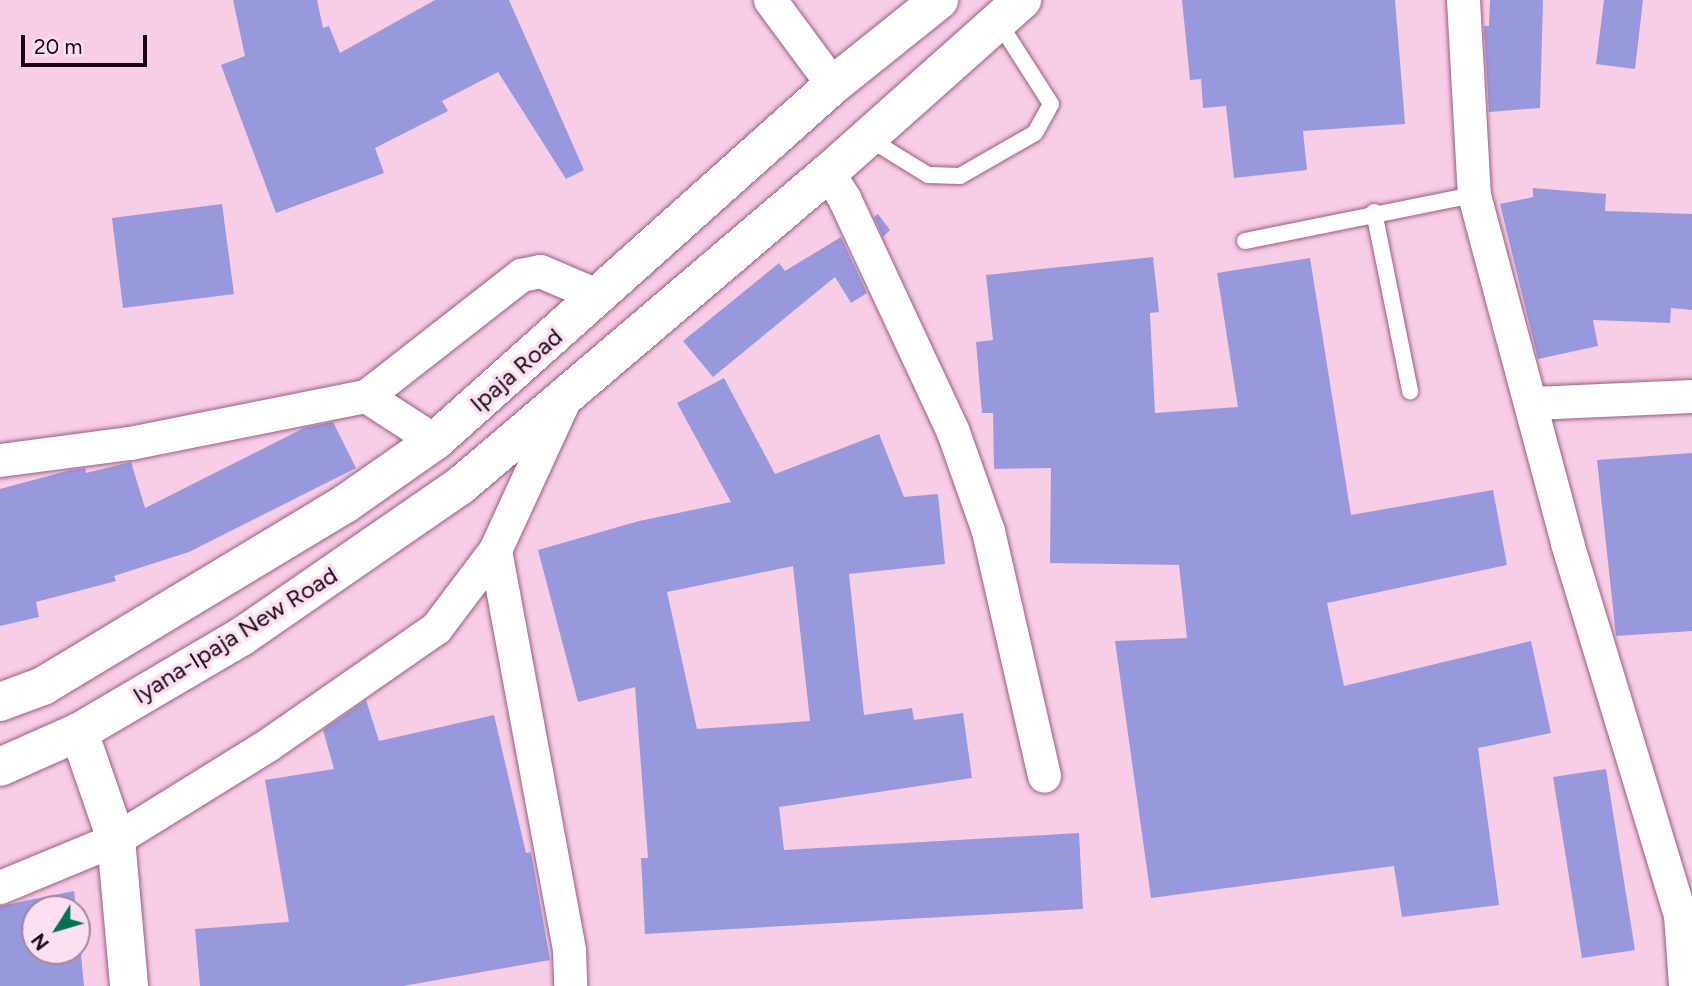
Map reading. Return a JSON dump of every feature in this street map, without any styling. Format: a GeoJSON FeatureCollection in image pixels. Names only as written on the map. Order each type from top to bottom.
{"type":"FeatureCollection","features":[{"type":"Feature","properties":{"kind":"main road","name":"Ipaja Road"},"geometry":{"type":"LineString","coordinates":[[435,441],[833,85],[939,0]]}},
{"type":"Feature","properties":{"kind":"main road","name":"Ipaja Road"},"geometry":{"type":"LineString","coordinates":[[460,486],[568,391],[828,173],[1010,11]]}},
{"type":"Feature","properties":{"kind":"main road"},"geometry":{"type":"LineString","coordinates":[[0,702],[43,686],[345,504],[435,441]]}},
{"type":"Feature","properties":{"kind":"main road","name":"Iyana-Ipaja New Road"},"geometry":{"type":"LineString","coordinates":[[0,767],[79,732],[241,637],[460,486]]}},
{"type":"Feature","properties":{"kind":"main road"},"geometry":{"type":"LineString","coordinates":[[79,732],[116,839],[129,986]]}},
{"type":"Feature","properties":{"kind":"street"},"geometry":{"type":"LineString","coordinates":[[770,0],[833,85]]}},
{"type":"Feature","properties":{"kind":"street"},"geometry":{"type":"LineString","coordinates":[[1463,0],[1474,195],[1532,403],[1567,543],[1686,914],[1685,986]]}},
{"type":"Feature","properties":{"kind":"street"},"geometry":{"type":"LineString","coordinates":[[828,173],[844,198],[953,432],[988,531],[1044,776]]}},
{"type":"Feature","properties":{"kind":"street"},"geometry":{"type":"LineString","coordinates":[[0,460],[130,443],[366,396],[521,275],[540,271],[599,296]]}},
{"type":"Feature","properties":{"kind":"street"},"geometry":{"type":"LineString","coordinates":[[0,887],[116,839],[269,744],[436,628],[495,550],[568,391]]}},
{"type":"Feature","properties":{"kind":"street"},"geometry":{"type":"LineString","coordinates":[[366,396],[435,441]]}},
{"type":"Feature","properties":{"kind":"street"},"geometry":{"type":"LineString","coordinates":[[1532,403],[1692,396]]}},
{"type":"Feature","properties":{"kind":"street"},"geometry":{"type":"LineString","coordinates":[[495,550],[569,950],[570,986]]}},
{"type":"Feature","properties":{"kind":"lane"},"geometry":{"type":"LineString","coordinates":[[868,138],[928,175],[960,176],[1035,133],[1051,104],[1010,11]]}},
{"type":"Feature","properties":{"kind":"lane"},"geometry":{"type":"LineString","coordinates":[[1245,241],[1374,212],[1474,195]]}},
{"type":"Feature","properties":{"kind":"lane"},"geometry":{"type":"LineString","coordinates":[[1374,212],[1410,391]]}},
{"type":"Feature","properties":{"kind":"building"},"geometry":{"type":"Polygon","coordinates":[[[233,0],[317,0],[323,28],[329,26],[340,53],[435,0],[509,0],[584,170],[566,179],[498,72],[442,101],[448,111],[375,148],[384,173],[276,213],[221,65],[245,56],[233,0]]]}},
{"type":"Feature","properties":{"kind":"building"},"geometry":{"type":"Polygon","coordinates":[[[1182,0],[1395,0],[1405,124],[1303,131],[1307,170],[1234,178],[1226,106],[1203,108],[1201,79],[1190,80],[1182,0]]]}},
{"type":"Feature","properties":{"kind":"building"},"geometry":{"type":"Polygon","coordinates":[[[1490,0],[1543,0],[1540,108],[1489,112],[1484,26],[1489,26],[1490,0]]]}},
{"type":"Feature","properties":{"kind":"building"},"geometry":{"type":"Polygon","coordinates":[[[1604,0],[1643,0],[1635,69],[1596,64],[1604,0]]]}},
{"type":"Feature","properties":{"kind":"building"},"geometry":{"type":"Polygon","coordinates":[[[1533,188],[1606,194],[1605,211],[1692,214],[1692,310],[1671,308],[1670,323],[1593,320],[1598,346],[1538,359],[1500,204],[1533,197],[1533,188]]]}},
{"type":"Feature","properties":{"kind":"building"},"geometry":{"type":"Polygon","coordinates":[[[222,204],[234,294],[123,308],[112,218],[222,204]]]}},
{"type":"Feature","properties":{"kind":"building"},"geometry":{"type":"Polygon","coordinates":[[[878,214],[890,230],[883,237],[874,217],[878,214]]]}},
{"type":"Feature","properties":{"kind":"building"},"geometry":{"type":"Polygon","coordinates":[[[841,237],[867,293],[851,303],[835,277],[713,377],[683,341],[779,263],[785,271],[841,237]]]}},
{"type":"Feature","properties":{"kind":"building"},"geometry":{"type":"Polygon","coordinates":[[[1153,257],[1159,312],[1150,313],[1155,413],[1238,407],[1217,273],[1310,258],[1351,515],[1493,490],[1507,565],[1327,603],[1344,686],[1531,641],[1551,733],[1478,748],[1499,905],[1402,917],[1394,866],[1151,898],[1115,641],[1187,638],[1179,565],[1050,563],[1051,468],[994,469],[993,413],[982,413],[976,342],[993,340],[986,275],[1153,257]]]}},
{"type":"Feature","properties":{"kind":"building"},"geometry":{"type":"Polygon","coordinates":[[[724,378],[775,474],[879,434],[904,497],[938,494],[945,564],[849,574],[864,715],[912,708],[914,720],[963,713],[972,778],[779,807],[784,850],[1079,833],[1083,909],[645,934],[641,858],[648,858],[635,687],[578,702],[538,550],[639,521],[731,502],[677,403],[724,378]],[[793,566],[667,592],[697,729],[810,721],[793,566]]]}},
{"type":"Feature","properties":{"kind":"building"},"geometry":{"type":"Polygon","coordinates":[[[333,422],[356,468],[189,552],[114,576],[116,581],[36,602],[39,617],[0,626],[0,489],[67,471],[85,468],[86,473],[131,462],[145,508],[304,428],[333,422]]]}},
{"type":"Feature","properties":{"kind":"building"},"geometry":{"type":"Polygon","coordinates":[[[1692,453],[1692,631],[1616,636],[1597,460],[1692,453]]]}},
{"type":"Feature","properties":{"kind":"building"},"geometry":{"type":"Polygon","coordinates":[[[366,700],[379,741],[494,715],[526,853],[531,852],[550,960],[403,986],[200,986],[195,929],[289,922],[265,780],[334,769],[323,730],[366,700]]]}},
{"type":"Feature","properties":{"kind":"building"},"geometry":{"type":"Polygon","coordinates":[[[1606,769],[1635,950],[1582,958],[1553,777],[1606,769]]]}},
{"type":"Feature","properties":{"kind":"building"},"geometry":{"type":"Polygon","coordinates":[[[74,891],[74,895],[54,895],[74,891]]]}},
{"type":"Feature","properties":{"kind":"building"},"geometry":{"type":"Polygon","coordinates":[[[21,902],[21,965],[82,965],[84,986],[0,986],[0,906],[21,902]]]}}]}
